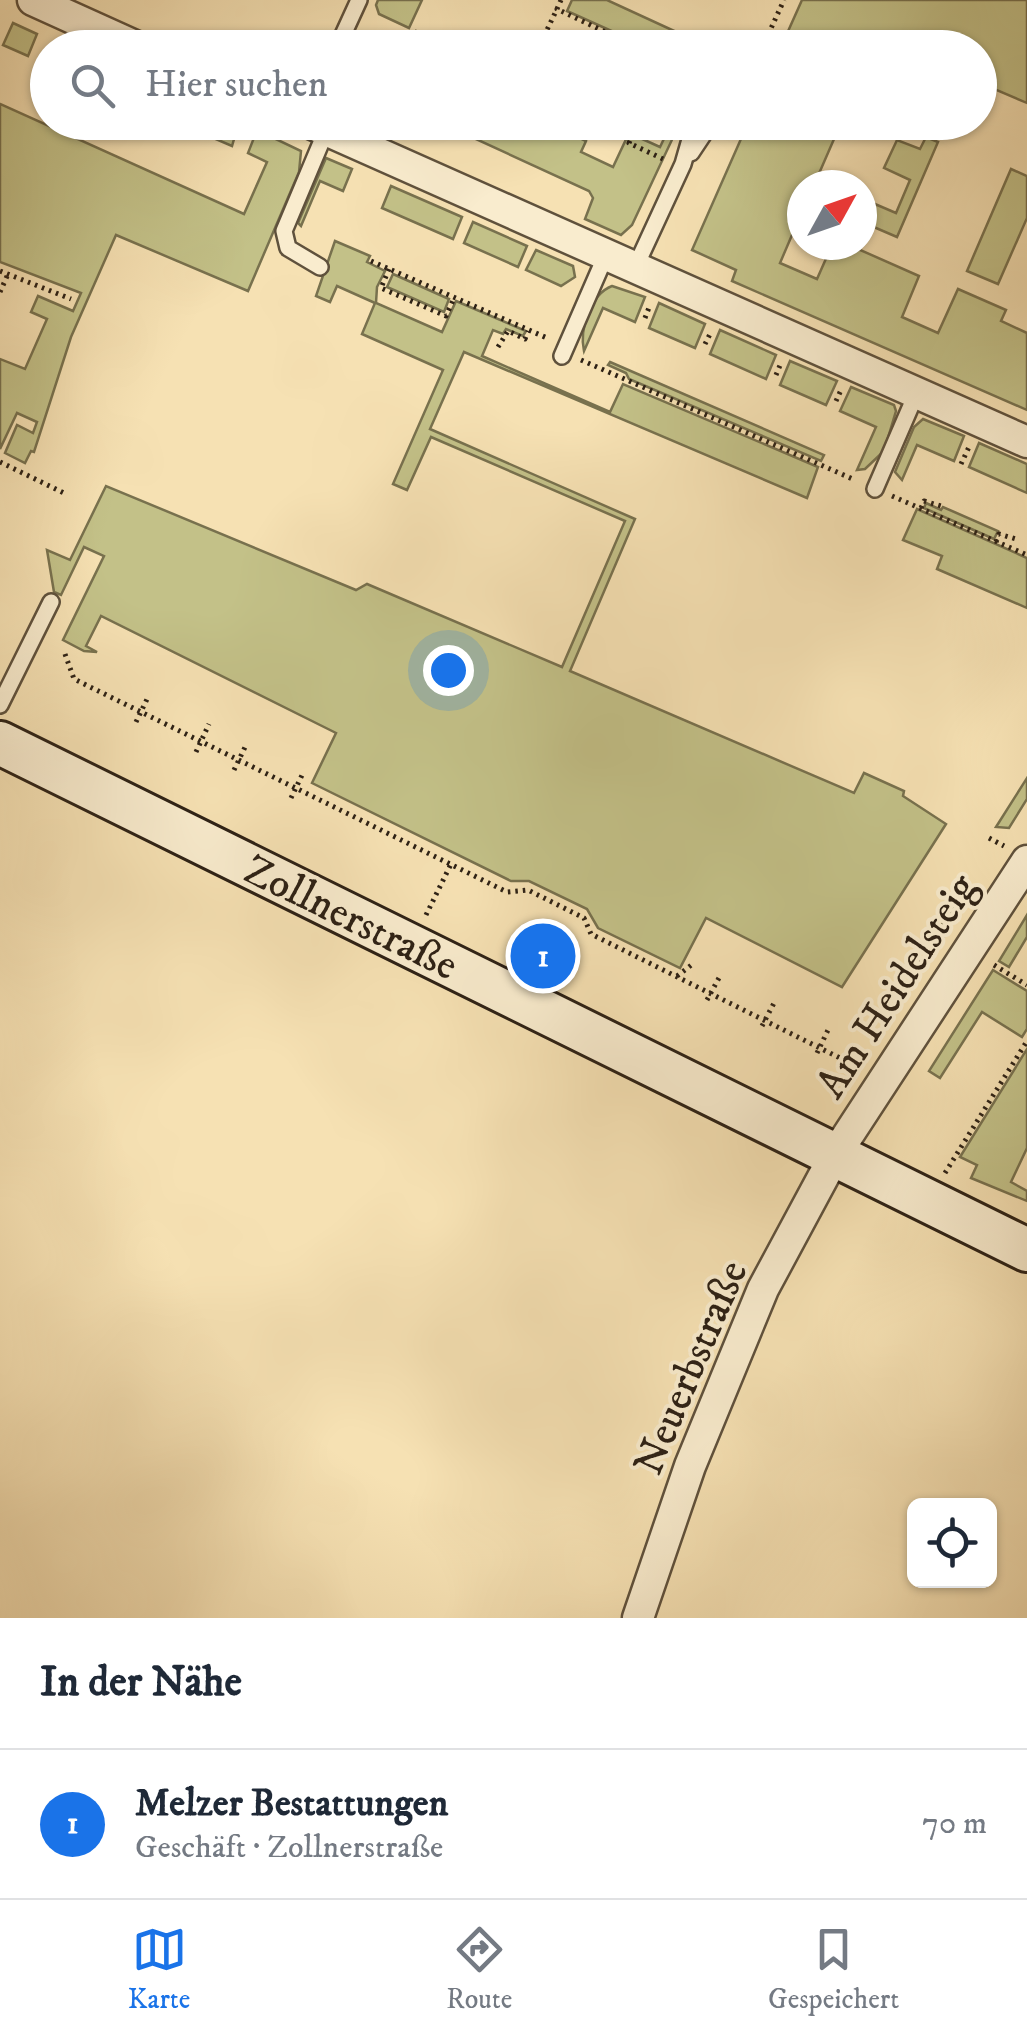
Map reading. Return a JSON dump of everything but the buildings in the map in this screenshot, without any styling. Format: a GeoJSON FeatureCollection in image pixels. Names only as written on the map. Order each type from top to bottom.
{"type":"FeatureCollection","features":[{"type":"Feature","properties":{"kind":"street"},"geometry":{"type":"LineString","coordinates":[[33,0],[99,30]]}},
{"type":"Feature","properties":{"kind":"street"},"geometry":{"type":"LineString","coordinates":[[346,140],[1027,442]]}},
{"type":"Feature","properties":{"kind":"street","name":"Zollnerstraße"},"geometry":{"type":"LineString","coordinates":[[0,742],[1027,1250]]}},
{"type":"Feature","properties":{"kind":"street","name":"Am Heidelsteig"},"geometry":{"type":"LineString","coordinates":[[834,1155],[1027,860]]}},
{"type":"Feature","properties":{"kind":"street","name":"Neuerbstraße"},"geometry":{"type":"LineString","coordinates":[[638,1618],[724,1378],[763,1290],[834,1155]]}},
{"type":"Feature","properties":{"kind":"lane"},"geometry":{"type":"LineString","coordinates":[[345,30],[359,0]]}},
{"type":"Feature","properties":{"kind":"lane"},"geometry":{"type":"LineString","coordinates":[[313,140],[284,231],[288,248],[320,268]]}},
{"type":"Feature","properties":{"kind":"lane"},"geometry":{"type":"LineString","coordinates":[[635,268],[694,140]]}},
{"type":"Feature","properties":{"kind":"lane"},"geometry":{"type":"LineString","coordinates":[[564,351],[606,255]]}},
{"type":"Feature","properties":{"kind":"lane"},"geometry":{"type":"LineString","coordinates":[[875,488],[916,392]]}},
{"type":"Feature","properties":{"kind":"lane"},"geometry":{"type":"LineString","coordinates":[[0,705],[51,602]]}},
{"type":"Feature","properties":{"kind":"path"},"geometry":{"type":"LineString","coordinates":[[547,30],[561,0]]}},
{"type":"Feature","properties":{"kind":"path"},"geometry":{"type":"LineString","coordinates":[[770,30],[784,0]]}},
{"type":"Feature","properties":{"kind":"path"},"geometry":{"type":"LineString","coordinates":[[557,9],[601,30]]}},
{"type":"Feature","properties":{"kind":"path"},"geometry":{"type":"LineString","coordinates":[[630,140],[629,143],[665,160]]}},
{"type":"Feature","properties":{"kind":"path"},"geometry":{"type":"LineString","coordinates":[[371,261],[528,330],[564,351],[1027,555]]}},
{"type":"Feature","properties":{"kind":"path"},"geometry":{"type":"LineString","coordinates":[[389,269],[381,288],[446,316],[454,298]]}},
{"type":"Feature","properties":{"kind":"path"},"geometry":{"type":"LineString","coordinates":[[0,292],[4,273],[71,299]]}},
{"type":"Feature","properties":{"kind":"path"},"geometry":{"type":"LineString","coordinates":[[645,318],[649,309]]}},
{"type":"Feature","properties":{"kind":"path"},"geometry":{"type":"LineString","coordinates":[[498,347],[508,331],[525,339],[528,330]]}},
{"type":"Feature","properties":{"kind":"path"},"geometry":{"type":"LineString","coordinates":[[776,374],[779,367]]}},
{"type":"Feature","properties":{"kind":"path"},"geometry":{"type":"LineString","coordinates":[[836,401],[839,394]]}},
{"type":"Feature","properties":{"kind":"path"},"geometry":{"type":"LineString","coordinates":[[961,464],[967,452]]}},
{"type":"Feature","properties":{"kind":"path"},"geometry":{"type":"LineString","coordinates":[[0,462],[64,493]]}},
{"type":"Feature","properties":{"kind":"path"},"geometry":{"type":"LineString","coordinates":[[921,508],[924,501],[941,506]]}},
{"type":"Feature","properties":{"kind":"path"},"geometry":{"type":"LineString","coordinates":[[996,542],[998,534],[1016,539]]}},
{"type":"Feature","properties":{"kind":"path"},"geometry":{"type":"LineString","coordinates":[[64,654],[79,682],[507,892],[528,890],[584,918],[591,934],[629,957],[667,976],[678,976],[709,996],[850,1063]]}},
{"type":"Feature","properties":{"kind":"path"},"geometry":{"type":"LineString","coordinates":[[74,692],[79,682]]}},
{"type":"Feature","properties":{"kind":"path"},"geometry":{"type":"LineString","coordinates":[[136,722],[148,695]]}},
{"type":"Feature","properties":{"kind":"path"},"geometry":{"type":"LineString","coordinates":[[196,752],[209,724]]}},
{"type":"Feature","properties":{"kind":"path"},"geometry":{"type":"LineString","coordinates":[[234,770],[247,743]]}},
{"type":"Feature","properties":{"kind":"path"},"geometry":{"type":"LineString","coordinates":[[291,798],[304,771]]}},
{"type":"Feature","properties":{"kind":"path"},"geometry":{"type":"LineString","coordinates":[[412,946],[451,864]]}},
{"type":"Feature","properties":{"kind":"path"},"geometry":{"type":"LineString","coordinates":[[488,892],[492,885]]}},
{"type":"Feature","properties":{"kind":"path"},"geometry":{"type":"LineString","coordinates":[[970,950],[1027,986]]}},
{"type":"Feature","properties":{"kind":"path"},"geometry":{"type":"LineString","coordinates":[[678,976],[694,963]]}},
{"type":"Feature","properties":{"kind":"path"},"geometry":{"type":"LineString","coordinates":[[709,996],[720,976]]}},
{"type":"Feature","properties":{"kind":"path"},"geometry":{"type":"LineString","coordinates":[[764,1023],[774,1002]]}},
{"type":"Feature","properties":{"kind":"path"},"geometry":{"type":"LineString","coordinates":[[819,1050],[828,1030]]}},
{"type":"Feature","properties":{"kind":"path"},"geometry":{"type":"LineString","coordinates":[[927,1200],[1027,1041]]}},
{"type":"Feature","properties":{"kind":"shaded area"},"geometry":{"type":"Polygon","coordinates":[[[378,0],[422,0],[409,28],[379,14],[378,0]]]}},
{"type":"Feature","properties":{"kind":"shaded area"},"geometry":{"type":"Polygon","coordinates":[[[572,0],[607,0],[672,30],[609,30],[567,11],[572,0]]]}},
{"type":"Feature","properties":{"kind":"shaded area"},"geometry":{"type":"Polygon","coordinates":[[[802,0],[1027,0],[1027,103],[997,90],[997,30],[789,30],[802,0]]]}},
{"type":"Feature","properties":{"kind":"shaded area"},"geometry":{"type":"Polygon","coordinates":[[[13,23],[30,31],[28,56],[3,45],[13,23]]]}},
{"type":"Feature","properties":{"kind":"shaded area"},"geometry":{"type":"Polygon","coordinates":[[[0,104],[30,118],[30,140],[80,140],[244,214],[267,162],[248,153],[253,140],[278,140],[301,151],[299,172],[248,291],[116,235],[71,337],[34,452],[25,463],[5,453],[17,425],[33,433],[37,422],[17,413],[0,449],[0,359],[25,369],[47,319],[31,312],[38,296],[73,311],[81,293],[0,262],[0,104]]]}},
{"type":"Feature","properties":{"kind":"shaded area"},"geometry":{"type":"Polygon","coordinates":[[[478,140],[584,140],[581,152],[613,167],[626,140],[644,140],[660,147],[663,140],[672,140],[632,225],[621,235],[585,219],[593,198],[589,191],[478,140]]]}},
{"type":"Feature","properties":{"kind":"shaded area"},"geometry":{"type":"Polygon","coordinates":[[[741,140],[834,140],[821,170],[787,170],[787,247],[780,263],[817,279],[825,260],[877,257],[919,276],[902,317],[938,333],[958,289],[1006,310],[1001,321],[1027,333],[1027,410],[732,281],[736,270],[692,250],[741,140]]]}},
{"type":"Feature","properties":{"kind":"shaded area"},"geometry":{"type":"Polygon","coordinates":[[[897,140],[920,149],[924,140],[938,142],[897,237],[877,228],[877,205],[896,213],[910,180],[884,168],[897,140]]]}},
{"type":"Feature","properties":{"kind":"shaded area"},"geometry":{"type":"Polygon","coordinates":[[[326,158],[352,169],[343,191],[320,181],[301,226],[298,223],[326,158]]]}},
{"type":"Feature","properties":{"kind":"shaded area"},"geometry":{"type":"Polygon","coordinates":[[[1011,169],[1027,176],[1027,218],[998,284],[967,271],[1011,169]]]}},
{"type":"Feature","properties":{"kind":"shaded area"},"geometry":{"type":"Polygon","coordinates":[[[391,186],[462,217],[453,239],[382,208],[391,186]]]}},
{"type":"Feature","properties":{"kind":"shaded area"},"geometry":{"type":"Polygon","coordinates":[[[473,222],[527,246],[518,267],[464,243],[473,222]]]}},
{"type":"Feature","properties":{"kind":"shaded area"},"geometry":{"type":"Polygon","coordinates":[[[335,241],[370,256],[367,262],[385,271],[377,287],[376,303],[442,332],[456,301],[526,331],[523,336],[506,329],[503,334],[493,330],[482,356],[610,412],[623,384],[818,467],[807,498],[464,352],[430,429],[635,519],[570,671],[854,793],[864,773],[904,791],[903,796],[946,824],[842,987],[706,918],[680,968],[598,928],[587,909],[529,881],[511,881],[312,783],[336,733],[101,616],[86,646],[97,652],[84,651],[63,640],[104,556],[84,547],[61,595],[54,592],[47,550],[70,560],[106,486],[356,590],[367,584],[562,667],[625,521],[431,437],[407,490],[393,484],[443,370],[362,334],[375,303],[337,286],[330,302],[316,296],[335,241]]]}},
{"type":"Feature","properties":{"kind":"shaded area"},"geometry":{"type":"Polygon","coordinates":[[[536,250],[573,266],[575,277],[561,286],[526,270],[536,250]]]}},
{"type":"Feature","properties":{"kind":"shaded area"},"geometry":{"type":"Polygon","coordinates":[[[393,274],[449,299],[444,312],[387,287],[393,274]]]}},
{"type":"Feature","properties":{"kind":"shaded area"},"geometry":{"type":"Polygon","coordinates":[[[612,286],[645,297],[635,322],[603,308],[584,351],[588,313],[598,296],[612,286]]]}},
{"type":"Feature","properties":{"kind":"shaded area"},"geometry":{"type":"Polygon","coordinates":[[[659,303],[705,324],[695,348],[649,328],[659,303]]]}},
{"type":"Feature","properties":{"kind":"shaded area"},"geometry":{"type":"Polygon","coordinates":[[[720,330],[776,355],[766,379],[710,354],[720,330]]]}},
{"type":"Feature","properties":{"kind":"shaded area"},"geometry":{"type":"Polygon","coordinates":[[[790,361],[837,381],[826,405],[780,385],[790,361]]]}},
{"type":"Feature","properties":{"kind":"shaded area"},"geometry":{"type":"Polygon","coordinates":[[[610,362],[824,455],[821,461],[629,379],[626,373],[608,365],[610,362]]]}},
{"type":"Feature","properties":{"kind":"shaded area"},"geometry":{"type":"Polygon","coordinates":[[[851,387],[894,405],[896,411],[884,451],[865,469],[857,470],[876,427],[840,411],[851,387]]]}},
{"type":"Feature","properties":{"kind":"shaded area"},"geometry":{"type":"Polygon","coordinates":[[[923,419],[964,436],[954,461],[917,445],[902,480],[895,472],[914,427],[923,419]]]}},
{"type":"Feature","properties":{"kind":"shaded area"},"geometry":{"type":"Polygon","coordinates":[[[979,443],[1027,464],[1027,493],[969,467],[979,443]]]}},
{"type":"Feature","properties":{"kind":"shaded area"},"geometry":{"type":"Polygon","coordinates":[[[926,503],[998,531],[994,539],[924,508],[926,503]]]}},
{"type":"Feature","properties":{"kind":"shaded area"},"geometry":{"type":"Polygon","coordinates":[[[917,509],[1027,558],[1027,608],[937,569],[942,556],[903,540],[917,509]]]}},
{"type":"Feature","properties":{"kind":"shaded area"},"geometry":{"type":"Polygon","coordinates":[[[1027,778],[1027,799],[1009,828],[996,827],[1027,778]]]}},
{"type":"Feature","properties":{"kind":"shaded area"},"geometry":{"type":"Polygon","coordinates":[[[957,901],[964,905],[938,946],[931,941],[957,901]]]}},
{"type":"Feature","properties":{"kind":"shaded area"},"geometry":{"type":"Polygon","coordinates":[[[1027,915],[1027,937],[1009,967],[999,961],[1027,915]]]}},
{"type":"Feature","properties":{"kind":"shaded area"},"geometry":{"type":"Polygon","coordinates":[[[993,970],[1027,991],[1027,1029],[1022,1037],[982,1012],[940,1078],[929,1071],[993,970]]]}},
{"type":"Feature","properties":{"kind":"shaded area"},"geometry":{"type":"Polygon","coordinates":[[[1027,1049],[1027,1148],[1011,1182],[1027,1191],[1027,1201],[971,1178],[977,1165],[960,1157],[1027,1049]]]}},
{"type":"Feature","properties":{"kind":"place","name":"Melzer Bestattungen"},"geometry":{"type":"Point","coordinates":[543,956]}}]}
